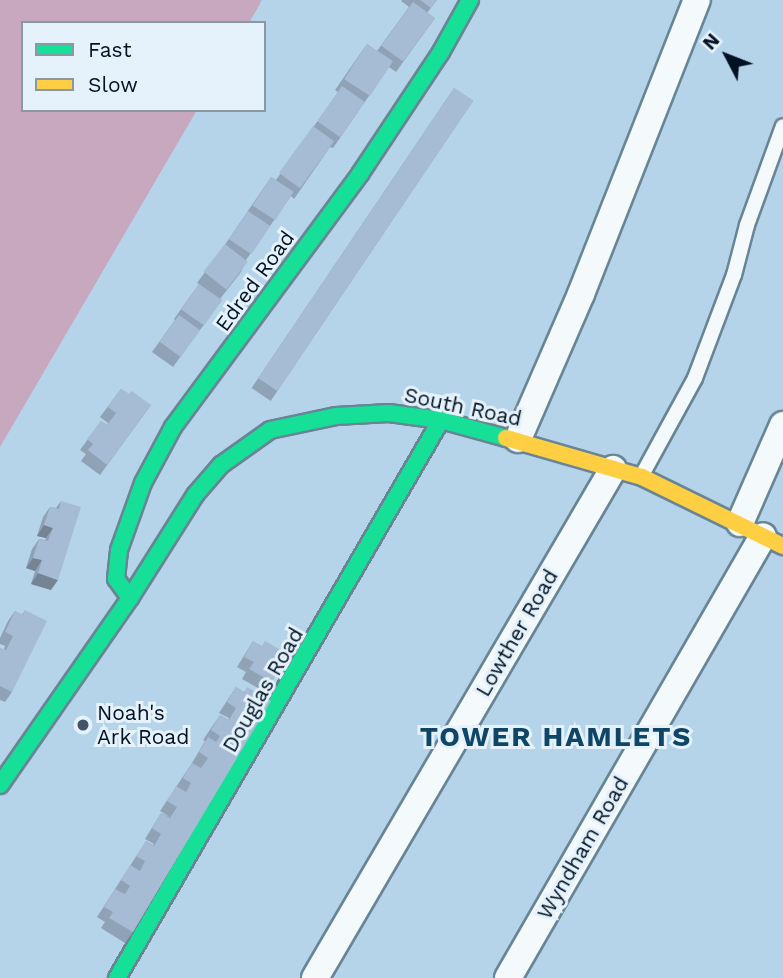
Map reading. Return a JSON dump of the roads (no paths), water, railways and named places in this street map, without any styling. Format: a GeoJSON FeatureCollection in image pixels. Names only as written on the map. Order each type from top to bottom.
{"type":"FeatureCollection","features":[{"type":"Feature","properties":{"kind":"street","name":"Edred Road"},"geometry":{"type":"LineString","coordinates":[[130,598],[116,579],[119,550],[143,483],[173,426],[360,174],[441,52],[470,0]]}},
{"type":"Feature","properties":{"kind":"street"},"geometry":{"type":"LineString","coordinates":[[518,439],[581,294],[697,0]]}},
{"type":"Feature","properties":{"kind":"street","name":"South Road"},"geometry":{"type":"LineString","coordinates":[[0,785],[130,598],[195,495],[221,465],[270,430],[336,416],[389,413],[441,420],[518,439],[642,477],[762,535]]}},
{"type":"Feature","properties":{"kind":"street","name":"Douglas Road"},"geometry":{"type":"LineString","coordinates":[[117,978],[201,839],[441,420]]}},
{"type":"Feature","properties":{"kind":"street","name":"Wyndham Road"},"geometry":{"type":"LineString","coordinates":[[508,978],[762,535],[783,425]]}},
{"type":"Feature","properties":{"kind":"street","name":"Lowther Road"},"geometry":{"type":"LineString","coordinates":[[315,978],[613,468]]}},
{"type":"Feature","properties":{"kind":"lane"},"geometry":{"type":"LineString","coordinates":[[642,477],[699,367],[734,275],[747,225],[783,126]]}},
{"type":"Feature","properties":{"kind":"place","name":"Noah's Ark Road"},"geometry":{"type":"Point","coordinates":[83,725]}},
{"type":"Feature","properties":{"kind":"district","name":"TOWER HAMLETS"},"geometry":{"type":"Point","coordinates":[556,737]}}]}
